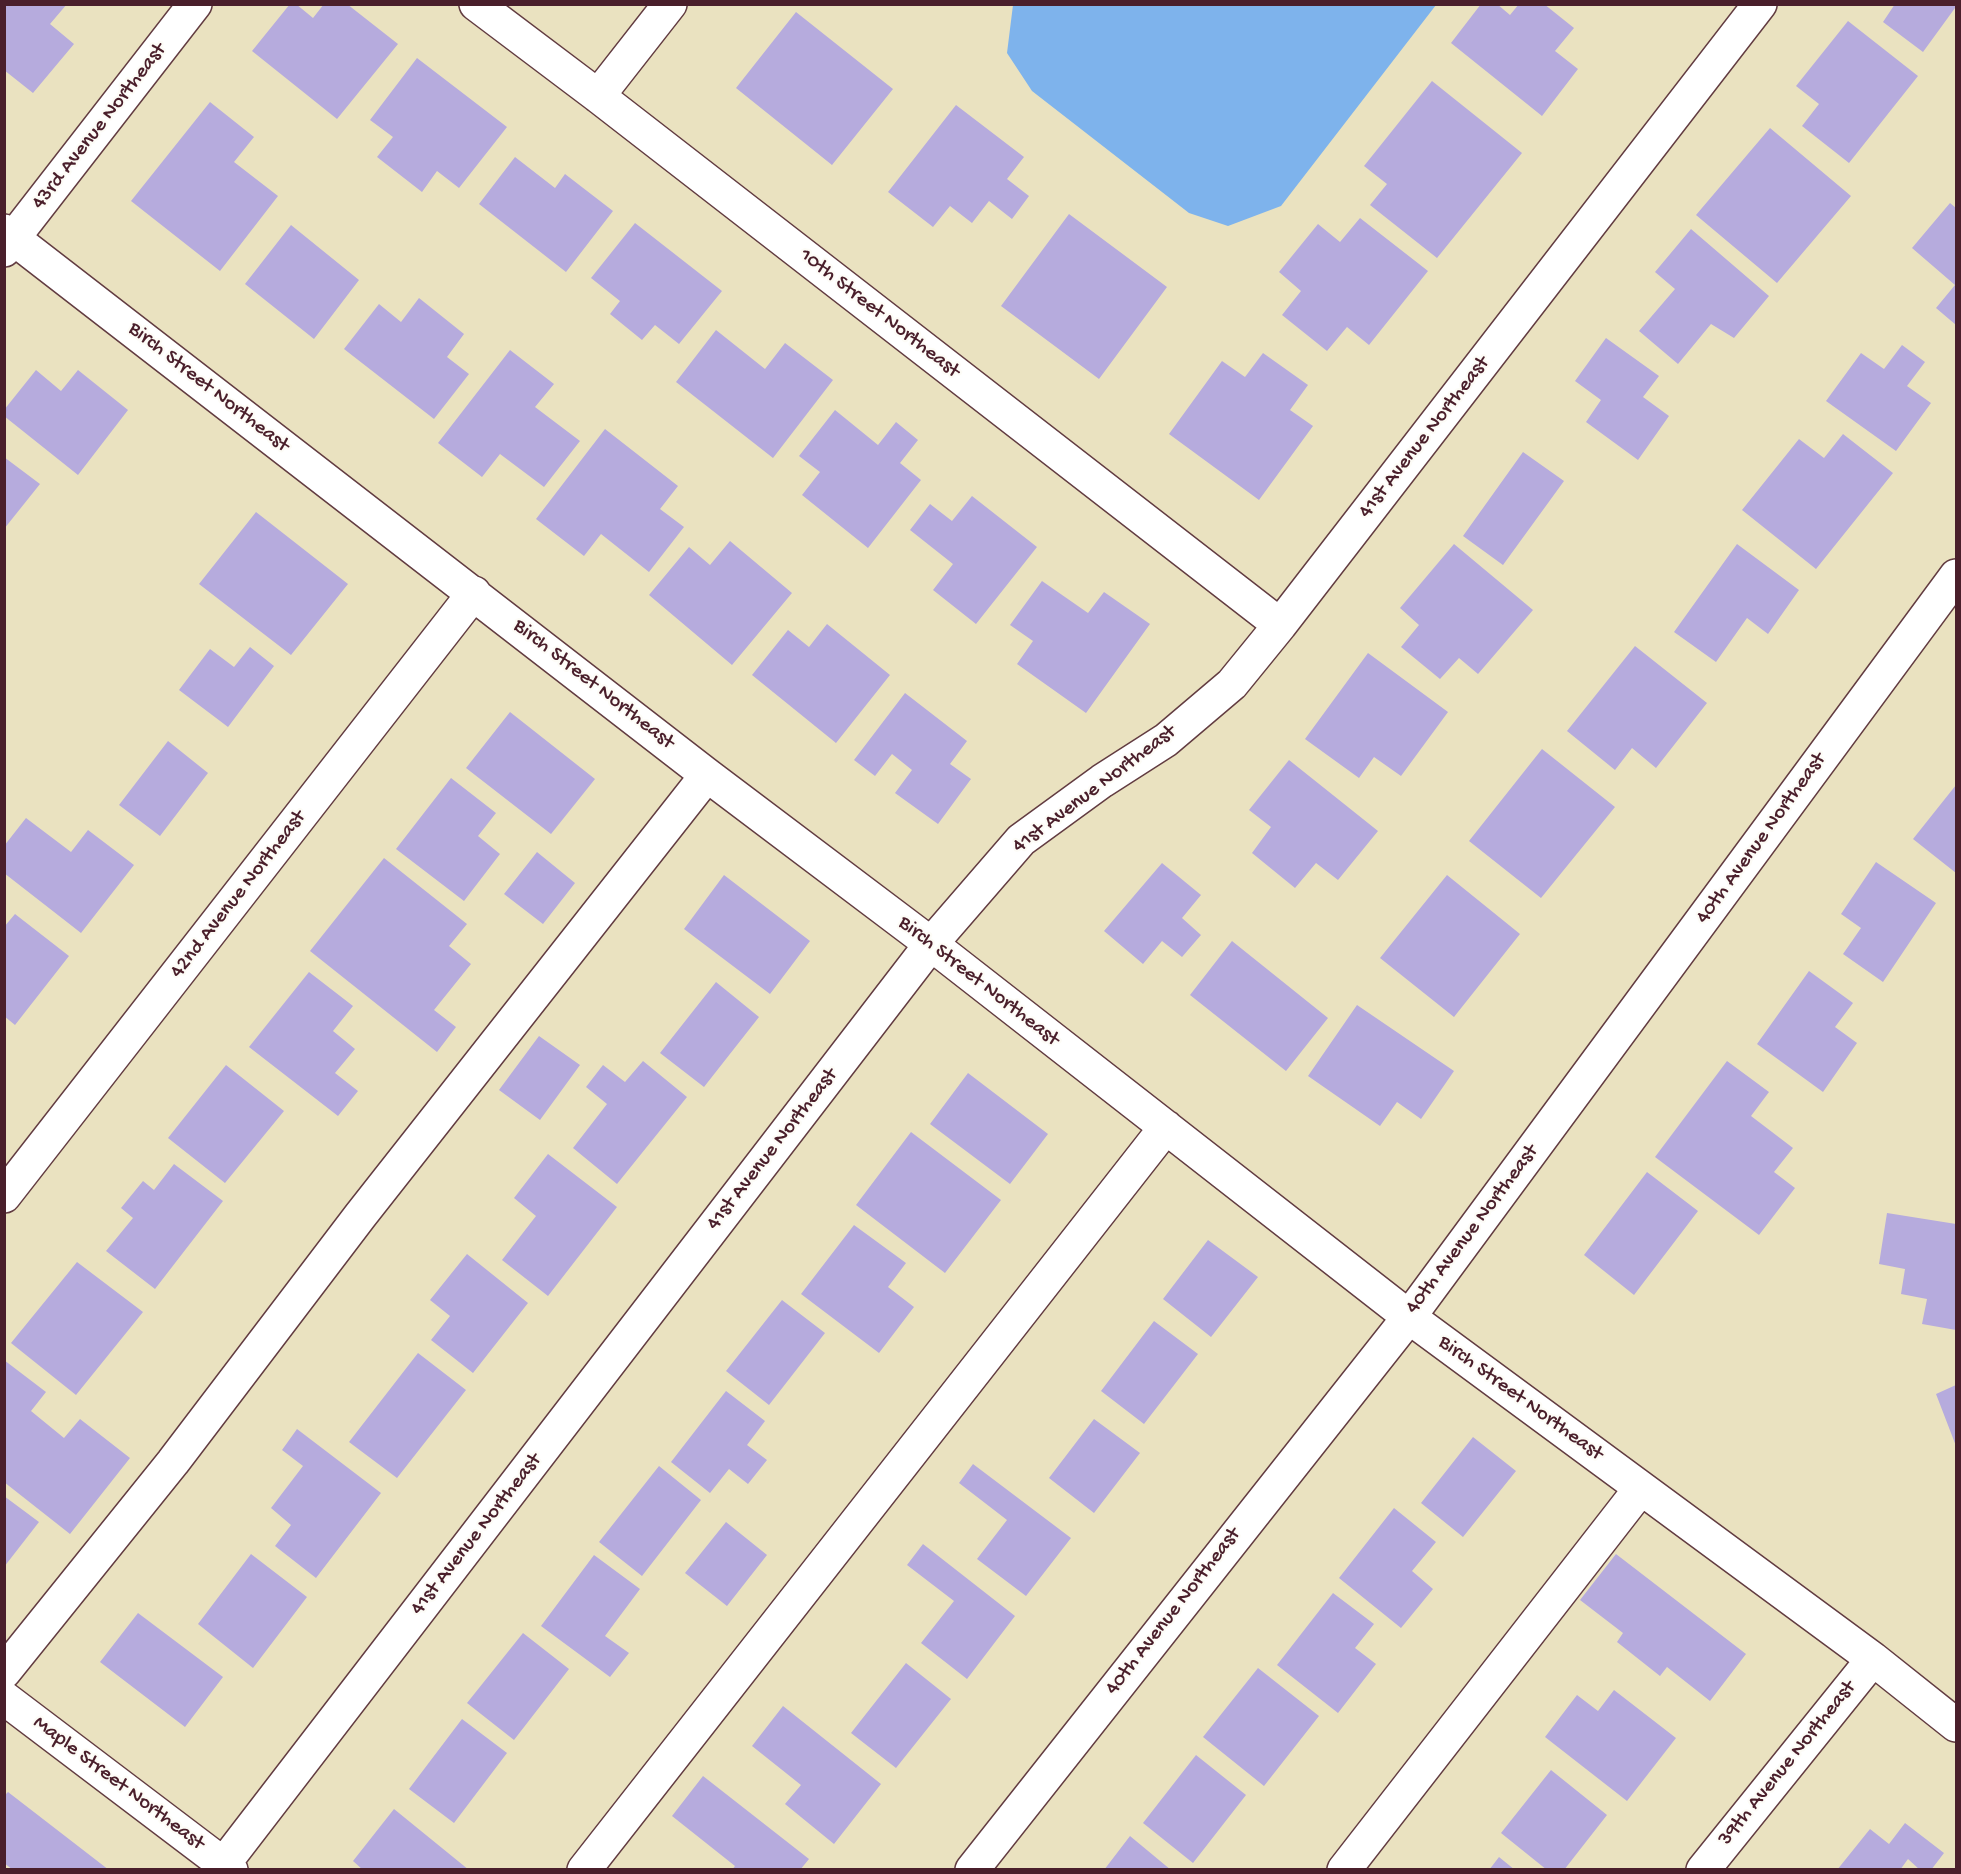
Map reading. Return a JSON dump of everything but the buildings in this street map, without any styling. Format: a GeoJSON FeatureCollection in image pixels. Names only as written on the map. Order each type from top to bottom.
{"type":"FeatureCollection","features":[{"type":"Feature","properties":{"kind":"street","name":"43rd Avenue Northeast"},"geometry":{"type":"LineString","coordinates":[[8,240],[195,4]]}},
{"type":"Feature","properties":{"kind":"street","name":"10th Street Northeast"},"geometry":{"type":"LineString","coordinates":[[476,4],[1280,625]]}},
{"type":"Feature","properties":{"kind":"street"},"geometry":{"type":"LineString","coordinates":[[598,96],[670,4]]}},
{"type":"Feature","properties":{"kind":"street","name":"41st Avenue Northeast"},"geometry":{"type":"LineString","coordinates":[[224,1868],[931,944],[1021,840],[1102,781],[1166,740],[1232,684],[1760,4]]}},
{"type":"Feature","properties":{"kind":"street","name":"Birch Street Northeast"},"geometry":{"type":"LineString","coordinates":[[8,240],[474,593],[707,775],[931,944],[1409,1317],[1873,1659],[1956,1725]]}},
{"type":"Feature","properties":{"kind":"street","name":"40th Avenue Northeast"},"geometry":{"type":"LineString","coordinates":[[972,1869],[1409,1317],[1956,576]]}},
{"type":"Feature","properties":{"kind":"street","name":"42nd Avenue Northeast"},"geometry":{"type":"LineString","coordinates":[[4,1196],[474,593]]}},
{"type":"Feature","properties":{"kind":"street"},"geometry":{"type":"LineString","coordinates":[[4,1672],[173,1462],[360,1216],[707,775]]}},
{"type":"Feature","properties":{"kind":"street"},"geometry":{"type":"LineString","coordinates":[[584,1869],[1166,1127]]}},
{"type":"Feature","properties":{"kind":"street"},"geometry":{"type":"LineString","coordinates":[[1344,1869],[1641,1488]]}},
{"type":"Feature","properties":{"kind":"street","name":"39th Avenue Northeast"},"geometry":{"type":"LineString","coordinates":[[1703,1869],[1873,1659]]}},
{"type":"Feature","properties":{"kind":"street","name":"Maple Street Northeast"},"geometry":{"type":"LineString","coordinates":[[4,1698],[224,1868]]}},
{"type":"Feature","properties":{"kind":"water"},"geometry":{"type":"Polygon","coordinates":[[[1013,4],[1436,5],[1281,206],[1228,226],[1189,213],[1032,91],[1007,53],[1013,4]]]}}]}
